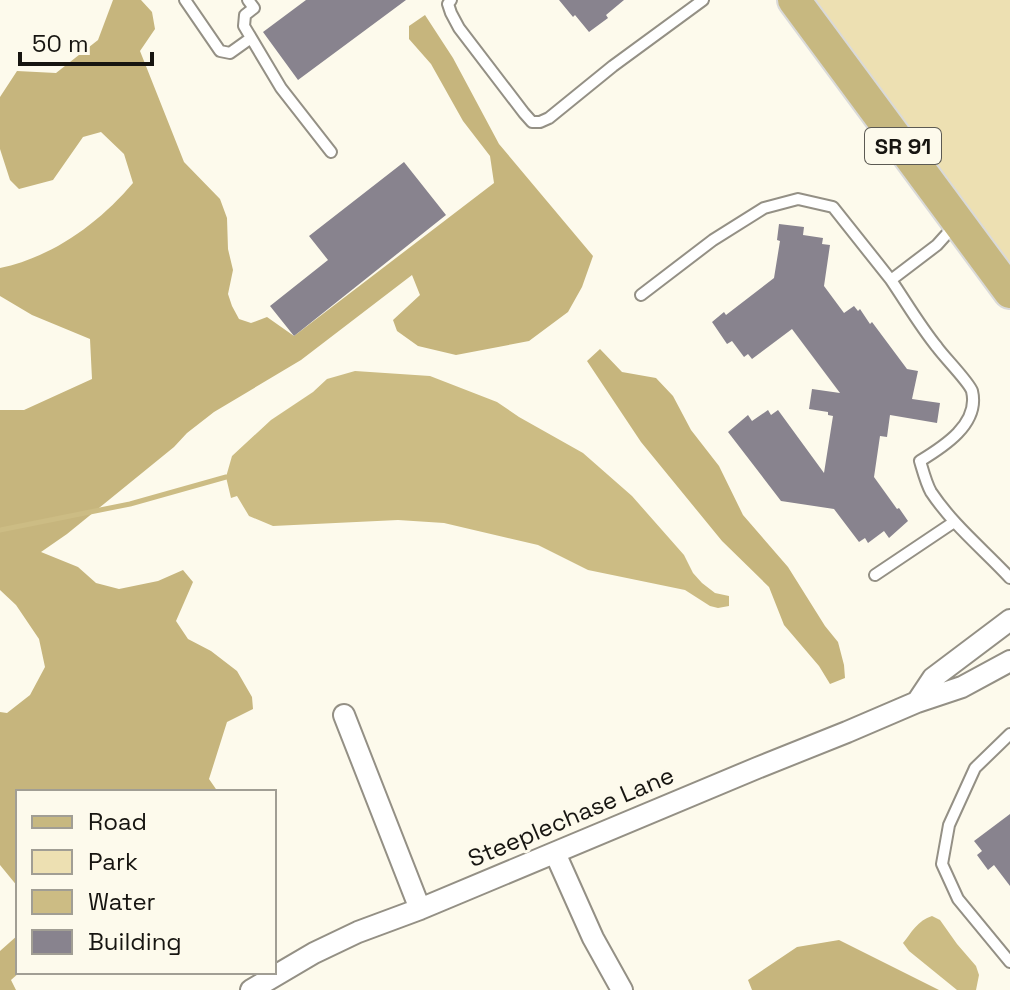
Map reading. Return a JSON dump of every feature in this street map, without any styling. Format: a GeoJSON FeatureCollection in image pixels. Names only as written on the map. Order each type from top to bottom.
{"type":"FeatureCollection","features":[{"type":"Feature","properties":{"kind":"main road","name":"SR 91"},"geometry":{"type":"LineString","coordinates":[[794,0],[956,235],[1010,292]]}},
{"type":"Feature","properties":{"kind":"street","name":"Steeplechase Lane"},"geometry":{"type":"LineString","coordinates":[[917,702],[933,678],[1010,620]]}},
{"type":"Feature","properties":{"kind":"street","name":"Steeplechase Lane"},"geometry":{"type":"LineString","coordinates":[[251,990],[314,953],[358,932],[917,702],[962,687],[1010,661]]}},
{"type":"Feature","properties":{"kind":"street"},"geometry":{"type":"LineString","coordinates":[[344,715],[420,909]]}},
{"type":"Feature","properties":{"kind":"street"},"geometry":{"type":"LineString","coordinates":[[555,853],[593,938],[622,990]]}},
{"type":"Feature","properties":{"kind":"lane"},"geometry":{"type":"LineString","coordinates":[[185,0],[220,51],[230,53],[251,38]]}},
{"type":"Feature","properties":{"kind":"lane"},"geometry":{"type":"LineString","coordinates":[[248,0],[254,8],[245,15],[244,26],[281,88],[331,152]]}},
{"type":"Feature","properties":{"kind":"lane"},"geometry":{"type":"LineString","coordinates":[[451,0],[448,4],[459,28],[524,113],[532,122],[540,122],[703,0]]}},
{"type":"Feature","properties":{"kind":"lane"},"geometry":{"type":"LineString","coordinates":[[641,295],[713,240],[764,208],[798,199],[833,207],[891,280],[935,345],[972,389],[973,409],[962,428],[944,447],[920,461],[929,489],[954,522],[1010,578]]}},
{"type":"Feature","properties":{"kind":"lane"},"geometry":{"type":"LineString","coordinates":[[891,280],[956,235]]}},
{"type":"Feature","properties":{"kind":"lane"},"geometry":{"type":"LineString","coordinates":[[875,575],[954,522]]}},
{"type":"Feature","properties":{"kind":"lane"},"geometry":{"type":"LineString","coordinates":[[1010,734],[975,768],[949,825],[942,864],[958,899],[1010,962]]}},
{"type":"Feature","properties":{"kind":"green space"},"geometry":{"type":"Polygon","coordinates":[[[794,0],[1010,0],[1010,292],[794,0]]]}},
{"type":"Feature","properties":{"kind":"shaded area"},"geometry":{"type":"Polygon","coordinates":[[[113,0],[141,0],[152,12],[155,29],[140,51],[184,162],[220,199],[227,218],[228,249],[233,270],[228,294],[239,319],[251,323],[267,317],[294,336],[494,183],[490,156],[463,121],[431,64],[409,39],[409,26],[425,15],[453,58],[499,144],[593,256],[582,287],[568,312],[529,341],[456,355],[418,346],[397,331],[393,320],[420,295],[412,275],[301,360],[214,412],[41,552],[78,567],[96,583],[119,589],[158,581],[183,570],[193,582],[176,621],[188,639],[211,651],[237,671],[252,697],[253,709],[227,722],[209,779],[217,790],[16,790],[16,885],[0,865],[0,712],[7,713],[30,695],[45,667],[39,639],[16,605],[0,590],[0,410],[24,410],[92,379],[90,339],[32,315],[0,296],[0,268],[38,256],[74,236],[105,212],[133,183],[124,154],[101,132],[83,137],[53,180],[19,189],[10,180],[0,149],[0,97],[17,71],[56,73],[98,40],[113,0]]]}},
{"type":"Feature","properties":{"kind":"shaded area"},"geometry":{"type":"Polygon","coordinates":[[[600,349],[622,372],[656,378],[673,396],[691,430],[719,466],[743,515],[788,567],[838,642],[845,678],[830,684],[784,625],[769,587],[722,541],[641,442],[587,361],[600,349]]]}},
{"type":"Feature","properties":{"kind":"shaded area"},"geometry":{"type":"Polygon","coordinates":[[[16,937],[18,974],[11,980],[16,990],[0,990],[0,951],[16,937]]]}},
{"type":"Feature","properties":{"kind":"shaded area"},"geometry":{"type":"Polygon","coordinates":[[[839,940],[939,990],[752,990],[748,980],[797,947],[839,940]]]}},
{"type":"Feature","properties":{"kind":"water"},"geometry":{"type":"Polygon","coordinates":[[[355,371],[430,376],[497,402],[583,453],[632,496],[684,555],[702,583],[715,593],[729,596],[729,606],[710,606],[685,590],[588,570],[538,545],[444,523],[398,520],[273,526],[249,516],[237,496],[231,498],[226,477],[232,456],[271,420],[327,379],[355,371]]]}},
{"type":"Feature","properties":{"kind":"water"},"geometry":{"type":"Polygon","coordinates":[[[932,916],[940,920],[976,966],[979,975],[976,990],[957,990],[903,943],[919,924],[932,916]]]}},
{"type":"Feature","properties":{"kind":"building"},"geometry":{"type":"Polygon","coordinates":[[[306,0],[406,0],[298,80],[263,32],[306,0]]]}},
{"type":"Feature","properties":{"kind":"building"},"geometry":{"type":"Polygon","coordinates":[[[559,0],[624,0],[606,15],[608,18],[589,32],[559,0]]]}},
{"type":"Feature","properties":{"kind":"building"},"geometry":{"type":"Polygon","coordinates":[[[404,162],[446,215],[294,336],[270,306],[328,260],[309,236],[404,162]]]}},
{"type":"Feature","properties":{"kind":"building"},"geometry":{"type":"Polygon","coordinates":[[[779,224],[804,227],[803,235],[823,238],[822,244],[830,245],[824,286],[844,313],[854,306],[858,311],[860,309],[907,369],[918,371],[912,399],[940,403],[937,423],[890,415],[887,437],[880,436],[874,477],[908,521],[889,538],[884,531],[868,543],[865,538],[859,542],[834,509],[781,501],[728,432],[748,415],[752,421],[768,410],[771,415],[778,410],[824,473],[833,416],[828,412],[809,409],[812,389],[840,393],[792,329],[752,359],[748,354],[744,357],[732,341],[727,344],[712,322],[774,278],[780,241],[777,240],[779,224]]]}},
{"type":"Feature","properties":{"kind":"building"},"geometry":{"type":"Polygon","coordinates":[[[1010,814],[1010,886],[994,865],[988,870],[977,855],[982,851],[974,841],[1010,814]]]}},
{"type":"Feature","properties":{"kind":"waterway"},"geometry":{"type":"LineString","coordinates":[[0,530],[130,504],[226,477]]}}]}
